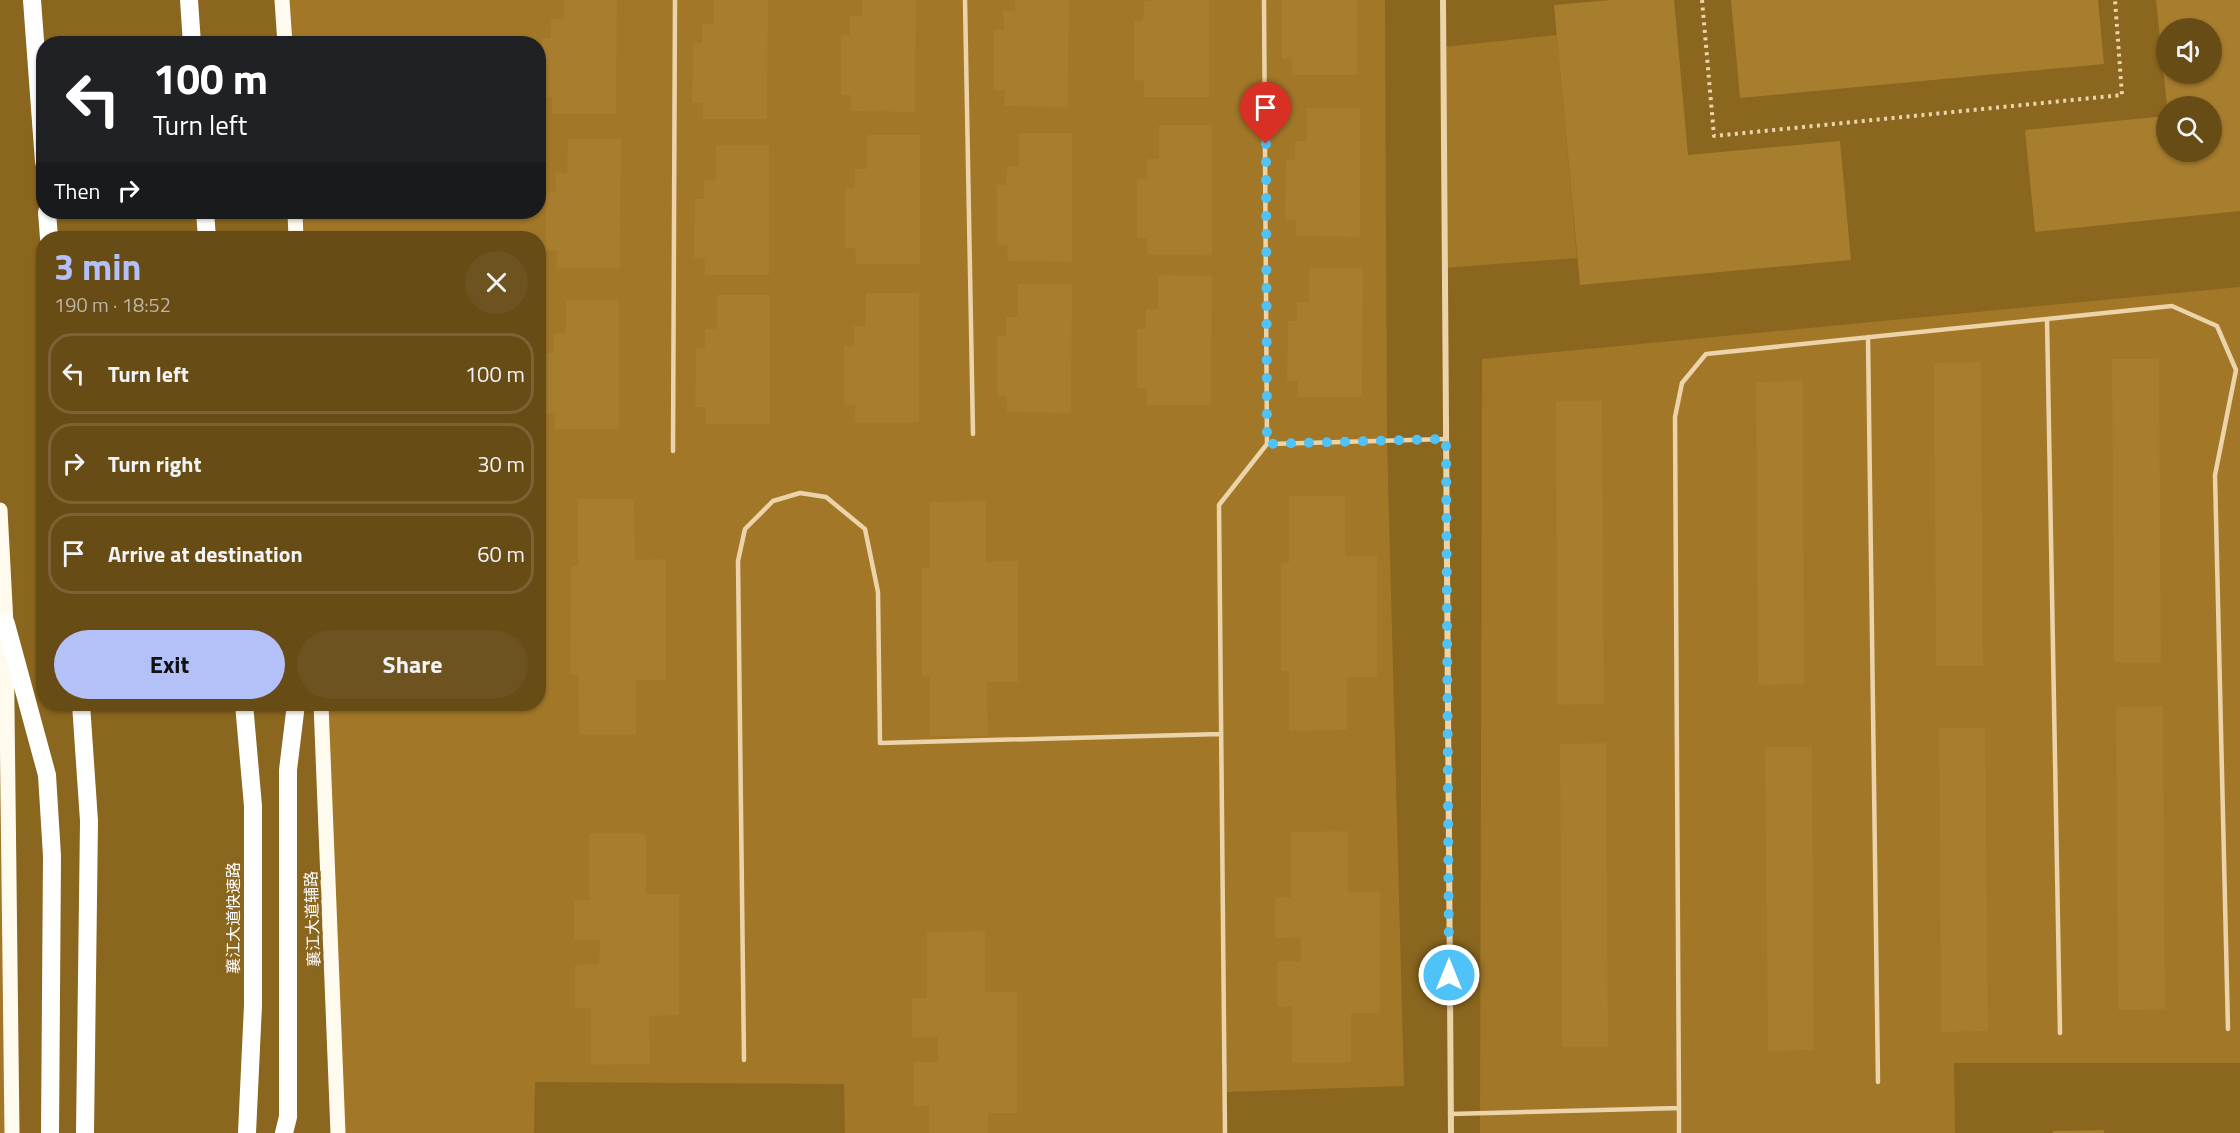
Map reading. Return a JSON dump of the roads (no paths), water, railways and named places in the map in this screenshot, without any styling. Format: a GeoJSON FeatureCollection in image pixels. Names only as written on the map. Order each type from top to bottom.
{"type":"FeatureCollection","features":[{"type":"Feature","properties":{"kind":"highway"},"geometry":{"type":"LineString","coordinates":[[32,0],[36,54]]}},
{"type":"Feature","properties":{"kind":"highway"},"geometry":{"type":"LineString","coordinates":[[189,0],[191,36]]}},
{"type":"Feature","properties":{"kind":"highway"},"geometry":{"type":"LineString","coordinates":[[6,624],[47,775],[52,856],[50,1133]]}},
{"type":"Feature","properties":{"kind":"highway"},"geometry":{"type":"LineString","coordinates":[[81,711],[89,821],[85,1133]]}},
{"type":"Feature","properties":{"kind":"highway","name":"襄江大道快速路"},"geometry":{"type":"LineString","coordinates":[[245,711],[253,806],[253,1005],[248,1133]]}},
{"type":"Feature","properties":{"kind":"highway"},"geometry":{"type":"LineString","coordinates":[[284,1133],[288,1117],[288,770],[295,711]]}},
{"type":"Feature","properties":{"kind":"main road"},"geometry":{"type":"LineString","coordinates":[[282,0],[284,36]]}},
{"type":"Feature","properties":{"kind":"main road"},"geometry":{"type":"LineString","coordinates":[[0,510],[6,624],[12,1133]]}},
{"type":"Feature","properties":{"kind":"main road","name":"襄江大道辅路"},"geometry":{"type":"LineString","coordinates":[[321,711],[338,1133]]}},
{"type":"Feature","properties":{"kind":"street"},"geometry":{"type":"LineString","coordinates":[[1443,0],[1451,1133]]}},
{"type":"Feature","properties":{"kind":"lane"},"geometry":{"type":"LineString","coordinates":[[673,451],[675,0]]}},
{"type":"Feature","properties":{"kind":"lane"},"geometry":{"type":"LineString","coordinates":[[966,0],[973,434]]}},
{"type":"Feature","properties":{"kind":"lane"},"geometry":{"type":"LineString","coordinates":[[1225,1133],[1219,505],[1267,444],[1264,0]]}},
{"type":"Feature","properties":{"kind":"lane"},"geometry":{"type":"LineString","coordinates":[[1679,1133],[1675,417],[1682,383],[1706,354],[2172,306],[2217,326],[2236,370],[2215,475],[2228,1029]]}},
{"type":"Feature","properties":{"kind":"lane"},"geometry":{"type":"LineString","coordinates":[[2047,319],[2060,1033]]}},
{"type":"Feature","properties":{"kind":"lane"},"geometry":{"type":"LineString","coordinates":[[1868,338],[1878,1082]]}},
{"type":"Feature","properties":{"kind":"lane"},"geometry":{"type":"LineString","coordinates":[[1267,444],[1446,439]]}},
{"type":"Feature","properties":{"kind":"lane"},"geometry":{"type":"LineString","coordinates":[[744,1060],[738,561],[745,529],[773,501],[800,493],[826,497],[865,529],[878,592],[880,743],[1221,734]]}},
{"type":"Feature","properties":{"kind":"lane"},"geometry":{"type":"LineString","coordinates":[[1450,1114],[1679,1108]]}}]}
